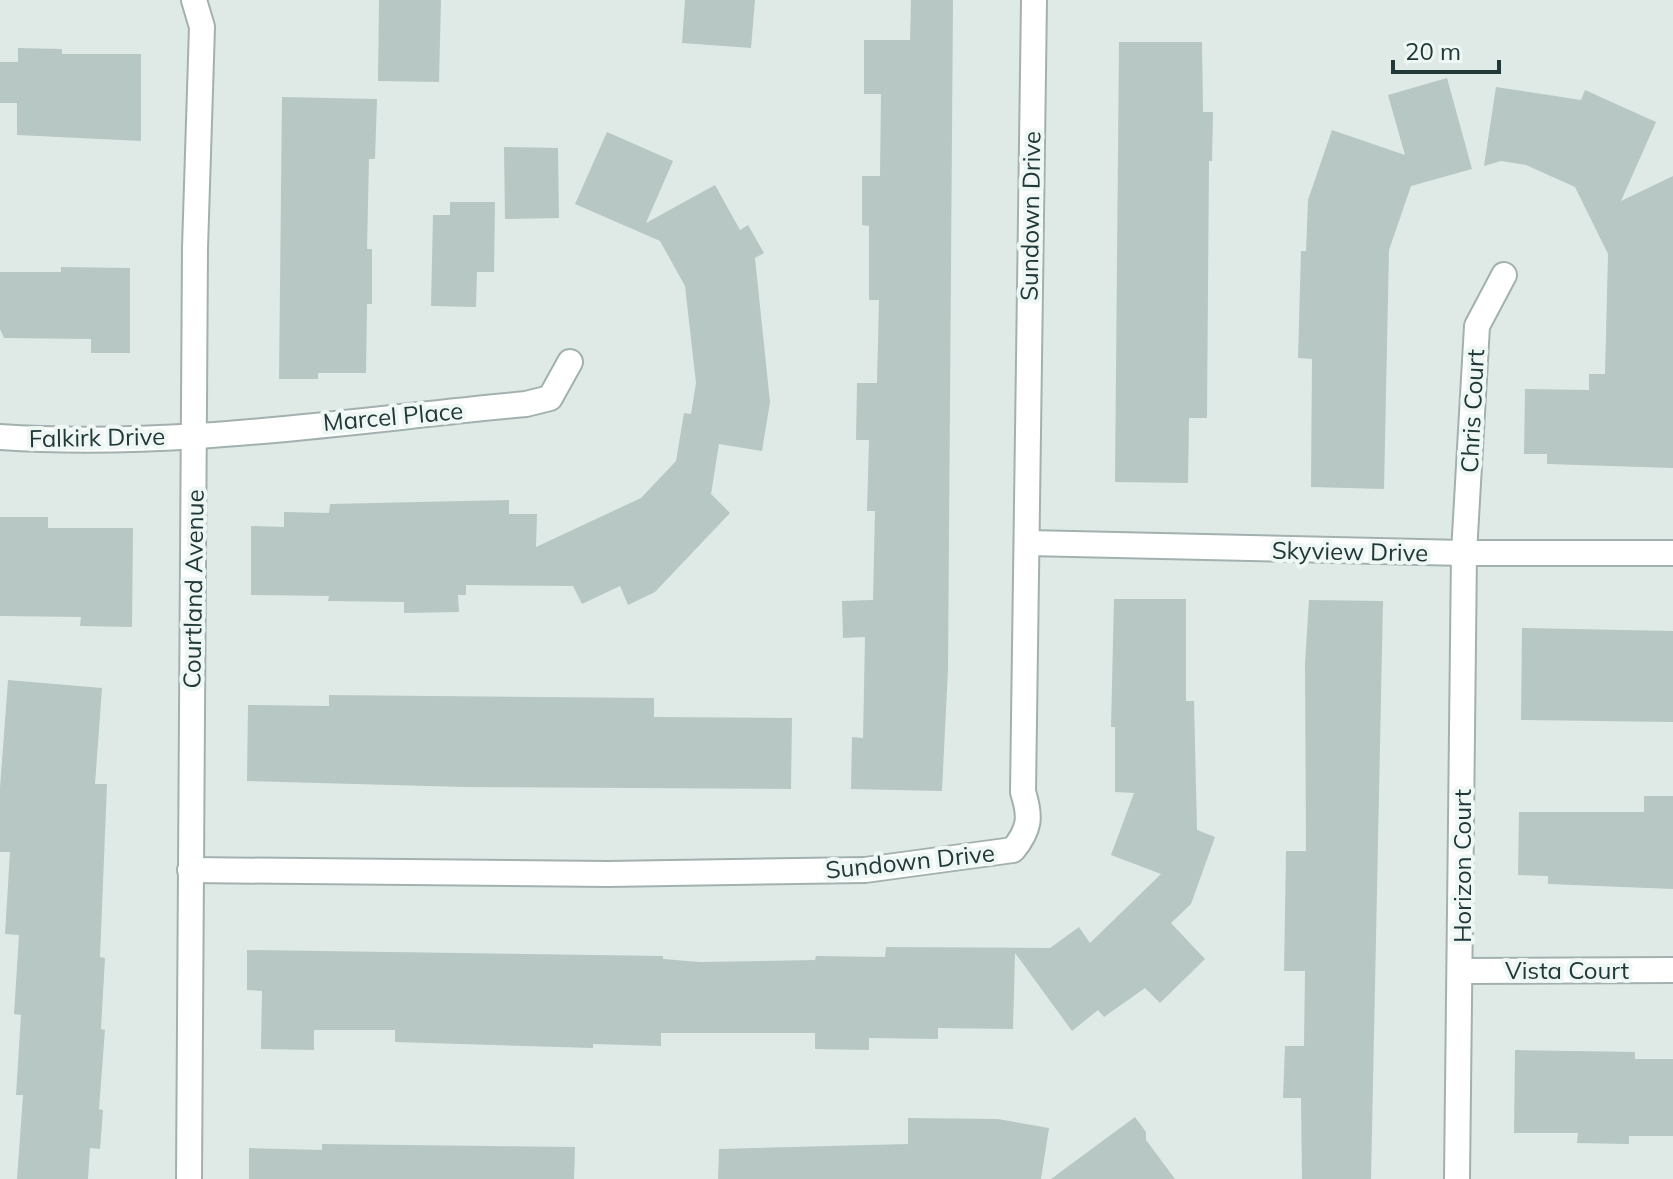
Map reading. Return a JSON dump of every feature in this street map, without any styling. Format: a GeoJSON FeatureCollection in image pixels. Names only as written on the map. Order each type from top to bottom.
{"type":"FeatureCollection","features":[{"type":"Feature","properties":{"kind":"street","name":"Courtland Avenue"},"geometry":{"type":"LineString","coordinates":[[189,1179],[190,870],[202,27],[194,0]]}},
{"type":"Feature","properties":{"kind":"street","name":"Sundown Drive"},"geometry":{"type":"LineString","coordinates":[[190,870],[608,874],[865,870],[1013,850],[1025,835],[1031,817],[1023,792],[1034,0]]}},
{"type":"Feature","properties":{"kind":"street","name":"Chris Court"},"geometry":{"type":"LineString","coordinates":[[1464,553],[1477,326],[1504,275]]}},
{"type":"Feature","properties":{"kind":"street","name":"Marcel Place"},"geometry":{"type":"LineString","coordinates":[[195,435],[526,404],[550,398],[570,362]]}},
{"type":"Feature","properties":{"kind":"street","name":"Falkirk Drive"},"geometry":{"type":"LineString","coordinates":[[0,437],[60,441],[195,435]]}},
{"type":"Feature","properties":{"kind":"street","name":"Skyview Drive"},"geometry":{"type":"LineString","coordinates":[[1028,543],[1464,553],[1673,553]]}},
{"type":"Feature","properties":{"kind":"street","name":"Horizon Court"},"geometry":{"type":"LineString","coordinates":[[1457,1179],[1464,553]]}},
{"type":"Feature","properties":{"kind":"street","name":"Vista Court"},"geometry":{"type":"LineString","coordinates":[[1461,971],[1673,970]]}},
{"type":"Feature","properties":{"kind":"building"},"geometry":{"type":"Polygon","coordinates":[[[379,0],[441,0],[439,82],[378,81],[379,0]]]}},
{"type":"Feature","properties":{"kind":"building"},"geometry":{"type":"Polygon","coordinates":[[[685,0],[755,0],[751,48],[682,43],[685,0]]]}},
{"type":"Feature","properties":{"kind":"building"},"geometry":{"type":"Polygon","coordinates":[[[911,0],[953,0],[948,669],[942,791],[851,789],[852,737],[863,738],[865,637],[843,638],[842,601],[873,600],[875,511],[867,511],[869,440],[856,440],[857,383],[877,383],[879,300],[869,300],[869,226],[862,225],[862,176],[880,176],[881,94],[864,94],[864,40],[910,40],[911,0]]]}},
{"type":"Feature","properties":{"kind":"building"},"geometry":{"type":"Polygon","coordinates":[[[1119,42],[1202,42],[1203,112],[1213,112],[1212,161],[1209,161],[1207,418],[1189,418],[1188,483],[1115,482],[1119,42]]]}},
{"type":"Feature","properties":{"kind":"building"},"geometry":{"type":"Polygon","coordinates":[[[18,48],[62,49],[62,54],[141,54],[141,141],[17,135],[17,103],[0,103],[0,62],[18,62],[18,48]]]}},
{"type":"Feature","properties":{"kind":"building"},"geometry":{"type":"Polygon","coordinates":[[[1447,78],[1472,169],[1411,186],[1389,250],[1384,489],[1311,487],[1312,359],[1298,358],[1301,251],[1306,251],[1308,200],[1332,130],[1405,155],[1388,95],[1447,78]]]}},
{"type":"Feature","properties":{"kind":"building"},"geometry":{"type":"Polygon","coordinates":[[[1496,87],[1581,100],[1585,90],[1656,122],[1621,201],[1673,176],[1673,468],[1547,464],[1547,454],[1524,454],[1525,389],[1589,390],[1589,374],[1605,374],[1608,254],[1575,187],[1526,165],[1501,161],[1484,166],[1496,87]]]}},
{"type":"Feature","properties":{"kind":"building"},"geometry":{"type":"Polygon","coordinates":[[[282,97],[377,99],[375,159],[369,159],[367,249],[372,249],[372,304],[367,304],[366,373],[318,373],[318,379],[279,379],[282,97]]]}},
{"type":"Feature","properties":{"kind":"building"},"geometry":{"type":"Polygon","coordinates":[[[607,132],[673,161],[646,223],[715,185],[740,230],[748,225],[764,253],[755,258],[770,402],[762,451],[719,444],[711,494],[730,513],[655,592],[628,605],[620,586],[582,604],[573,586],[466,585],[466,595],[458,595],[459,612],[404,613],[404,602],[328,601],[329,596],[251,595],[251,526],[284,527],[284,512],[329,513],[330,504],[509,500],[509,514],[537,514],[536,547],[641,498],[676,461],[684,413],[691,414],[696,383],[685,286],[660,241],[575,204],[607,132]]]}},
{"type":"Feature","properties":{"kind":"building"},"geometry":{"type":"Polygon","coordinates":[[[504,147],[558,148],[559,218],[505,219],[504,147]]]}},
{"type":"Feature","properties":{"kind":"building"},"geometry":{"type":"Polygon","coordinates":[[[450,202],[495,202],[494,272],[477,272],[476,307],[431,306],[433,215],[450,215],[450,202]]]}},
{"type":"Feature","properties":{"kind":"building"},"geometry":{"type":"Polygon","coordinates":[[[61,267],[130,268],[130,353],[91,353],[91,339],[4,338],[0,329],[0,272],[61,272],[61,267]]]}},
{"type":"Feature","properties":{"kind":"building"},"geometry":{"type":"Polygon","coordinates":[[[0,517],[48,517],[48,528],[133,528],[132,627],[80,626],[81,617],[0,616],[0,517]]]}},
{"type":"Feature","properties":{"kind":"building"},"geometry":{"type":"Polygon","coordinates":[[[1114,599],[1186,599],[1186,701],[1194,701],[1197,830],[1215,837],[1191,904],[1171,923],[1205,959],[1160,1003],[1145,988],[1104,1017],[1098,1010],[1072,1031],[1015,953],[1013,1029],[938,1028],[938,1039],[869,1038],[869,1050],[815,1049],[815,1033],[661,1033],[661,1046],[593,1044],[593,1048],[395,1042],[395,1030],[314,1030],[314,1050],[261,1049],[262,991],[247,990],[247,950],[663,956],[663,959],[700,962],[815,960],[816,956],[885,957],[886,947],[1050,948],[1079,927],[1090,943],[1161,874],[1111,855],[1134,793],[1115,792],[1115,727],[1111,727],[1114,599]]]}},
{"type":"Feature","properties":{"kind":"building"},"geometry":{"type":"Polygon","coordinates":[[[1309,600],[1383,601],[1371,1179],[1302,1179],[1301,1098],[1283,1098],[1285,1046],[1304,1046],[1305,971],[1284,971],[1286,851],[1306,851],[1305,663],[1309,600]]]}},
{"type":"Feature","properties":{"kind":"building"},"geometry":{"type":"Polygon","coordinates":[[[1522,628],[1673,631],[1673,722],[1521,720],[1522,628]]]}},
{"type":"Feature","properties":{"kind":"building"},"geometry":{"type":"Polygon","coordinates":[[[8,680],[102,688],[95,784],[107,784],[100,957],[105,958],[101,1029],[105,1030],[99,1109],[103,1110],[100,1149],[90,1148],[88,1179],[17,1179],[23,1095],[16,1095],[21,1015],[14,1014],[19,935],[5,934],[10,852],[0,852],[0,788],[8,680]]]}},
{"type":"Feature","properties":{"kind":"building"},"geometry":{"type":"Polygon","coordinates":[[[329,695],[654,698],[654,717],[792,718],[791,789],[465,787],[247,781],[248,705],[329,706],[329,695]]]}},
{"type":"Feature","properties":{"kind":"building"},"geometry":{"type":"Polygon","coordinates":[[[1644,796],[1673,796],[1673,889],[1548,884],[1548,876],[1518,875],[1519,812],[1644,812],[1644,796]]]}},
{"type":"Feature","properties":{"kind":"building"},"geometry":{"type":"Polygon","coordinates":[[[1515,1050],[1635,1052],[1635,1059],[1673,1059],[1673,1136],[1629,1136],[1629,1144],[1577,1143],[1578,1133],[1514,1133],[1515,1050]]]}},
{"type":"Feature","properties":{"kind":"building"},"geometry":{"type":"Polygon","coordinates":[[[1135,1117],[1146,1132],[1146,1140],[1175,1179],[1051,1179],[1135,1117]]]}},
{"type":"Feature","properties":{"kind":"building"},"geometry":{"type":"Polygon","coordinates":[[[908,1118],[998,1119],[1049,1128],[1041,1179],[718,1179],[719,1149],[908,1144],[908,1118]]]}},
{"type":"Feature","properties":{"kind":"building"},"geometry":{"type":"Polygon","coordinates":[[[322,1144],[575,1147],[574,1179],[249,1179],[249,1148],[322,1150],[322,1144]]]}}]}
